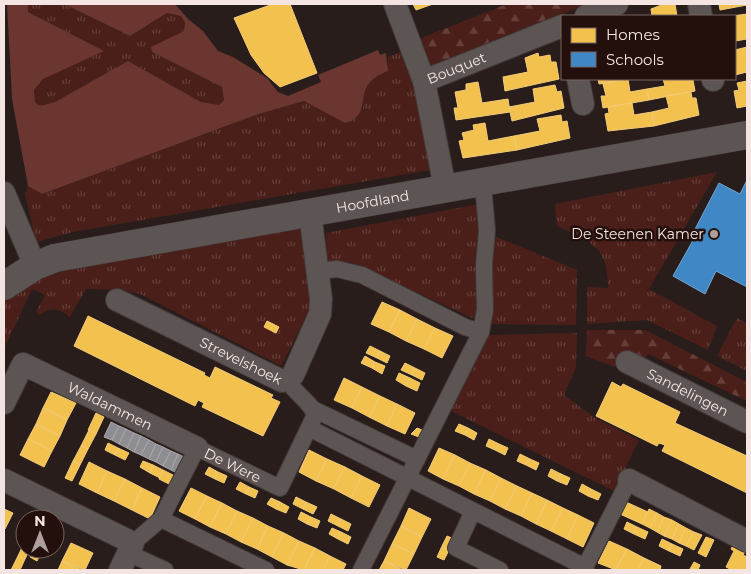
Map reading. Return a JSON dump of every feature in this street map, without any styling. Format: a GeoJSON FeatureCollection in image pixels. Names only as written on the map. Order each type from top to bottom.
{"type":"FeatureCollection","features":[{"type":"Feature","properties":{"kind":"street"},"geometry":{"type":"LineString","coordinates":[[395,4],[424,81]]}},
{"type":"Feature","properties":{"kind":"street"},"geometry":{"type":"LineString","coordinates":[[589,15],[617,4]]}},
{"type":"Feature","properties":{"kind":"street","name":"Bouquet"},"geometry":{"type":"LineString","coordinates":[[445,188],[424,81],[561,26]]}},
{"type":"Feature","properties":{"kind":"street"},"geometry":{"type":"LineString","coordinates":[[578,80],[583,104]]}},
{"type":"Feature","properties":{"kind":"street","name":"Hoofdland"},"geometry":{"type":"LineString","coordinates":[[4,286],[35,266],[55,258],[747,135]]}},
{"type":"Feature","properties":{"kind":"street"},"geometry":{"type":"LineString","coordinates":[[4,193],[35,266]]}},
{"type":"Feature","properties":{"kind":"street"},"geometry":{"type":"LineString","coordinates":[[361,570],[481,332],[485,310],[484,265],[487,230],[484,196]]}},
{"type":"Feature","properties":{"kind":"street","name":"Strevelshoek"},"geometry":{"type":"LineString","coordinates":[[117,300],[282,381],[288,380],[293,375],[320,314],[321,298],[310,213]]}},
{"type":"Feature","properties":{"kind":"street"},"geometry":{"type":"LineString","coordinates":[[318,271],[337,269],[362,275],[465,327],[481,332]]}},
{"type":"Feature","properties":{"kind":"street","name":"Sandelingen"},"geometry":{"type":"LineString","coordinates":[[627,362],[747,422]]}},
{"type":"Feature","properties":{"kind":"street","name":"Waldammen"},"geometry":{"type":"LineString","coordinates":[[4,403],[23,364],[196,448]]}},
{"type":"Feature","properties":{"kind":"street"},"geometry":{"type":"LineString","coordinates":[[288,380],[294,392],[313,409],[417,459]]}},
{"type":"Feature","properties":{"kind":"street","name":"De Were"},"geometry":{"type":"LineString","coordinates":[[127,555],[161,519],[196,448],[280,488],[315,415],[313,409]]}},
{"type":"Feature","properties":{"kind":"street"},"geometry":{"type":"LineString","coordinates":[[309,428],[586,569],[629,480],[747,541]]}},
{"type":"Feature","properties":{"kind":"street"},"geometry":{"type":"LineString","coordinates":[[4,480],[127,555],[165,570]]}},
{"type":"Feature","properties":{"kind":"street"},"geometry":{"type":"LineString","coordinates":[[473,510],[456,548],[500,570]]}},
{"type":"Feature","properties":{"kind":"street"},"geometry":{"type":"LineString","coordinates":[[161,519],[266,570]]}},
{"type":"Feature","properties":{"kind":"green space"},"geometry":{"type":"Polygon","coordinates":[[[28,4],[64,4],[130,36],[167,13],[181,16],[185,23],[184,31],[151,47],[152,52],[222,87],[224,100],[219,105],[201,102],[128,61],[55,102],[40,106],[35,102],[34,90],[42,79],[103,51],[28,12],[28,4]]]}},
{"type":"Feature","properties":{"kind":"green space"},"geometry":{"type":"Polygon","coordinates":[[[507,4],[587,4],[458,56],[432,71],[419,39],[507,4]]]}},
{"type":"Feature","properties":{"kind":"green space"},"geometry":{"type":"Polygon","coordinates":[[[401,52],[416,85],[430,170],[73,232],[36,242],[25,194],[28,186],[42,194],[259,114],[304,101],[345,123],[363,108],[364,95],[368,85],[375,77],[387,71],[388,57],[401,52]]]}},
{"type":"Feature","properties":{"kind":"green space"},"geometry":{"type":"Polygon","coordinates":[[[717,172],[649,289],[717,326],[708,350],[647,320],[587,324],[587,287],[608,288],[605,263],[595,247],[557,226],[555,204],[717,172]]]}},
{"type":"Feature","properties":{"kind":"green space"},"geometry":{"type":"Polygon","coordinates":[[[479,204],[479,321],[350,262],[327,262],[326,233],[479,204]]]}},
{"type":"Feature","properties":{"kind":"green space"},"geometry":{"type":"Polygon","coordinates":[[[301,224],[311,301],[308,313],[281,366],[140,294],[122,290],[86,289],[70,317],[55,310],[39,315],[36,312],[45,295],[32,289],[4,349],[4,296],[50,269],[301,224]]]}},
{"type":"Feature","properties":{"kind":"green space"},"geometry":{"type":"Polygon","coordinates":[[[492,235],[577,270],[576,325],[492,324],[492,235]]]}},
{"type":"Feature","properties":{"kind":"green space"},"geometry":{"type":"Polygon","coordinates":[[[737,318],[747,324],[747,371],[717,356],[737,318]]]}},
{"type":"Feature","properties":{"kind":"green space"},"geometry":{"type":"Polygon","coordinates":[[[587,330],[645,330],[747,382],[747,401],[648,354],[643,362],[622,352],[615,367],[586,356],[587,330]]]}},
{"type":"Feature","properties":{"kind":"green space"},"geometry":{"type":"Polygon","coordinates":[[[577,333],[576,368],[564,395],[594,417],[639,440],[614,491],[449,410],[486,335],[577,333]]]}},
{"type":"Feature","properties":{"kind":"shaded area"},"geometry":{"type":"Polygon","coordinates":[[[7,4],[28,4],[28,12],[104,51],[43,79],[34,90],[35,102],[40,106],[55,102],[128,61],[201,102],[219,105],[224,100],[222,87],[152,52],[151,47],[184,31],[185,23],[181,16],[167,13],[130,36],[64,4],[175,4],[188,19],[203,31],[218,51],[233,57],[267,78],[278,92],[288,96],[321,82],[318,75],[378,50],[380,55],[386,53],[388,71],[376,77],[369,84],[365,91],[360,113],[355,119],[345,123],[304,101],[259,114],[42,194],[28,186],[12,99],[7,4]]]}},
{"type":"Feature","properties":{"kind":"building: Homes"},"geometry":{"type":"Polygon","coordinates":[[[273,4],[290,4],[317,73],[280,87],[264,73],[251,55],[234,18],[273,4]]]}},
{"type":"Feature","properties":{"kind":"building: Homes"},"geometry":{"type":"Polygon","coordinates":[[[413,4],[433,4],[416,10],[413,4]]]}},
{"type":"Feature","properties":{"kind":"building: Homes"},"geometry":{"type":"Polygon","coordinates":[[[664,4],[675,4],[677,15],[652,15],[651,9],[664,4]]]}},
{"type":"Feature","properties":{"kind":"building: Homes"},"geometry":{"type":"Polygon","coordinates":[[[719,4],[747,4],[747,5],[720,10],[719,4]]]}},
{"type":"Feature","properties":{"kind":"building: Homes"},"geometry":{"type":"Polygon","coordinates":[[[747,14],[747,39],[736,41],[736,15],[747,14]]]}},
{"type":"Feature","properties":{"kind":"building: Homes"},"geometry":{"type":"Polygon","coordinates":[[[747,47],[747,72],[736,75],[736,50],[747,47]]]}},
{"type":"Feature","properties":{"kind":"building: Homes"},"geometry":{"type":"Polygon","coordinates":[[[538,53],[539,57],[550,55],[551,62],[556,62],[559,79],[505,91],[503,77],[528,72],[525,58],[538,53]]]}},
{"type":"Feature","properties":{"kind":"building: Homes"},"geometry":{"type":"Polygon","coordinates":[[[598,80],[625,80],[599,84],[598,80]]]}},
{"type":"Feature","properties":{"kind":"building: Homes"},"geometry":{"type":"Polygon","coordinates":[[[628,80],[630,92],[647,89],[649,100],[603,108],[601,96],[606,96],[603,84],[628,80]]]}},
{"type":"Feature","properties":{"kind":"building: Homes"},"geometry":{"type":"Polygon","coordinates":[[[663,80],[693,80],[695,91],[649,100],[647,89],[665,86],[663,80]]]}},
{"type":"Feature","properties":{"kind":"building: Homes"},"geometry":{"type":"Polygon","coordinates":[[[747,81],[747,106],[737,108],[734,91],[739,90],[737,83],[747,81]]]}},
{"type":"Feature","properties":{"kind":"building: Homes"},"geometry":{"type":"Polygon","coordinates":[[[478,82],[482,103],[508,99],[510,112],[456,120],[454,108],[458,108],[455,92],[466,90],[466,84],[478,82]]]}},
{"type":"Feature","properties":{"kind":"building: Homes"},"geometry":{"type":"Polygon","coordinates":[[[555,85],[557,92],[561,91],[564,108],[512,121],[509,107],[535,102],[533,89],[555,85]]]}},
{"type":"Feature","properties":{"kind":"building: Homes"},"geometry":{"type":"Polygon","coordinates":[[[691,92],[692,98],[696,98],[699,115],[654,126],[652,112],[669,108],[666,96],[691,92]]]}},
{"type":"Feature","properties":{"kind":"building: Homes"},"geometry":{"type":"Polygon","coordinates":[[[632,103],[634,115],[652,112],[654,126],[608,131],[605,114],[609,113],[608,107],[632,103]]]}},
{"type":"Feature","properties":{"kind":"building: Homes"},"geometry":{"type":"Polygon","coordinates":[[[561,115],[562,122],[567,121],[570,138],[517,150],[514,136],[540,131],[537,119],[561,115]]]}},
{"type":"Feature","properties":{"kind":"building: Homes"},"geometry":{"type":"Polygon","coordinates":[[[485,123],[488,141],[514,136],[517,150],[463,158],[459,141],[464,140],[462,133],[474,130],[473,125],[485,123]]]}},
{"type":"Feature","properties":{"kind":"building: Homes"},"geometry":{"type":"Polygon","coordinates":[[[382,302],[400,310],[389,332],[371,324],[382,302]]]}},
{"type":"Feature","properties":{"kind":"building: Homes"},"geometry":{"type":"Polygon","coordinates":[[[400,310],[417,319],[406,341],[389,332],[400,310]]]}},
{"type":"Feature","properties":{"kind":"building: Homes"},"geometry":{"type":"Polygon","coordinates":[[[88,316],[205,373],[204,375],[210,378],[215,367],[273,395],[271,398],[280,402],[263,436],[202,407],[204,403],[198,400],[195,406],[74,346],[88,316]]]}},
{"type":"Feature","properties":{"kind":"building: Homes"},"geometry":{"type":"Polygon","coordinates":[[[417,319],[435,328],[424,349],[406,341],[417,319]]]}},
{"type":"Feature","properties":{"kind":"building: Homes"},"geometry":{"type":"Polygon","coordinates":[[[267,321],[279,327],[276,333],[264,327],[267,321]]]}},
{"type":"Feature","properties":{"kind":"building: Homes"},"geometry":{"type":"Polygon","coordinates":[[[435,328],[453,336],[442,358],[424,349],[435,328]]]}},
{"type":"Feature","properties":{"kind":"building: Homes"},"geometry":{"type":"Polygon","coordinates":[[[370,346],[380,351],[377,358],[366,353],[370,346]]]}},
{"type":"Feature","properties":{"kind":"building: Homes"},"geometry":{"type":"Polygon","coordinates":[[[380,351],[390,356],[387,363],[377,358],[380,351]]]}},
{"type":"Feature","properties":{"kind":"building: Homes"},"geometry":{"type":"Polygon","coordinates":[[[365,356],[375,362],[372,368],[361,363],[365,356]]]}},
{"type":"Feature","properties":{"kind":"building: Homes"},"geometry":{"type":"Polygon","coordinates":[[[375,362],[385,366],[382,374],[372,368],[375,362]]]}},
{"type":"Feature","properties":{"kind":"building: Homes"},"geometry":{"type":"Polygon","coordinates":[[[405,363],[415,368],[412,375],[401,370],[405,363]]]}},
{"type":"Feature","properties":{"kind":"building: Homes"},"geometry":{"type":"Polygon","coordinates":[[[415,368],[425,373],[422,380],[412,375],[415,368]]]}},
{"type":"Feature","properties":{"kind":"building: Homes"},"geometry":{"type":"Polygon","coordinates":[[[399,373],[410,378],[406,386],[396,380],[399,373]]]}},
{"type":"Feature","properties":{"kind":"building: Homes"},"geometry":{"type":"Polygon","coordinates":[[[344,378],[362,387],[352,408],[334,400],[344,378]]]}},
{"type":"Feature","properties":{"kind":"building: Homes"},"geometry":{"type":"Polygon","coordinates":[[[410,378],[420,383],[417,391],[406,386],[410,378]]]}},
{"type":"Feature","properties":{"kind":"building: Homes"},"geometry":{"type":"Polygon","coordinates":[[[612,382],[621,387],[623,384],[680,412],[675,423],[747,456],[747,493],[662,451],[665,445],[659,443],[657,446],[596,416],[612,382]]]}},
{"type":"Feature","properties":{"kind":"building: Homes"},"geometry":{"type":"Polygon","coordinates":[[[362,387],[380,396],[369,417],[352,408],[362,387]]]}},
{"type":"Feature","properties":{"kind":"building: Homes"},"geometry":{"type":"Polygon","coordinates":[[[51,392],[76,403],[67,420],[43,408],[51,392]]]}},
{"type":"Feature","properties":{"kind":"building: Homes"},"geometry":{"type":"Polygon","coordinates":[[[380,396],[397,404],[387,426],[369,417],[380,396]]]}},
{"type":"Feature","properties":{"kind":"building: Homes"},"geometry":{"type":"Polygon","coordinates":[[[397,404],[415,413],[405,434],[387,426],[397,404]]]}},
{"type":"Feature","properties":{"kind":"building: Homes"},"geometry":{"type":"Polygon","coordinates":[[[43,408],[67,420],[60,436],[36,424],[43,408]]]}},
{"type":"Feature","properties":{"kind":"building: Homes"},"geometry":{"type":"Polygon","coordinates":[[[96,413],[104,417],[96,434],[88,430],[96,413]]]}},
{"type":"Feature","properties":{"kind":"building: Homes"},"geometry":{"type":"Polygon","coordinates":[[[36,424],[60,436],[52,451],[28,439],[36,424]]]}},
{"type":"Feature","properties":{"kind":"building: Homes"},"geometry":{"type":"Polygon","coordinates":[[[459,424],[468,428],[465,435],[455,431],[459,424]]]}},
{"type":"Feature","properties":{"kind":"building: Homes"},"geometry":{"type":"Polygon","coordinates":[[[417,428],[422,430],[419,437],[411,434],[417,428]]]}},
{"type":"Feature","properties":{"kind":"building: Homes"},"geometry":{"type":"Polygon","coordinates":[[[468,428],[477,433],[474,440],[465,435],[468,428]]]}},
{"type":"Feature","properties":{"kind":"building: Homes"},"geometry":{"type":"Polygon","coordinates":[[[89,430],[96,434],[88,449],[81,446],[89,430]]]}},
{"type":"Feature","properties":{"kind":"building: Homes"},"geometry":{"type":"Polygon","coordinates":[[[28,439],[52,451],[44,467],[20,455],[28,439]]]}},
{"type":"Feature","properties":{"kind":"building: Homes"},"geometry":{"type":"Polygon","coordinates":[[[489,439],[499,444],[495,450],[486,446],[489,439]]]}},
{"type":"Feature","properties":{"kind":"building: Homes"},"geometry":{"type":"Polygon","coordinates":[[[108,443],[118,448],[115,455],[105,450],[108,443]]]}},
{"type":"Feature","properties":{"kind":"building: Homes"},"geometry":{"type":"Polygon","coordinates":[[[499,444],[508,448],[505,455],[495,450],[499,444]]]}},
{"type":"Feature","properties":{"kind":"building: Homes"},"geometry":{"type":"Polygon","coordinates":[[[81,446],[88,449],[80,465],[73,461],[81,446]]]}},
{"type":"Feature","properties":{"kind":"building: Homes"},"geometry":{"type":"Polygon","coordinates":[[[118,448],[129,453],[125,460],[115,455],[118,448]]]}},
{"type":"Feature","properties":{"kind":"building: Homes"},"geometry":{"type":"Polygon","coordinates":[[[439,448],[455,455],[443,479],[428,471],[439,448]]]}},
{"type":"Feature","properties":{"kind":"building: Homes"},"geometry":{"type":"Polygon","coordinates":[[[309,450],[327,459],[316,481],[299,472],[309,450]]]}},
{"type":"Feature","properties":{"kind":"building: Homes"},"geometry":{"type":"Polygon","coordinates":[[[520,454],[530,459],[526,465],[517,461],[520,454]]]}},
{"type":"Feature","properties":{"kind":"building: Homes"},"geometry":{"type":"Polygon","coordinates":[[[455,455],[470,463],[459,486],[443,479],[455,455]]]}},
{"type":"Feature","properties":{"kind":"building: Homes"},"geometry":{"type":"Polygon","coordinates":[[[327,459],[345,467],[334,489],[316,481],[327,459]]]}},
{"type":"Feature","properties":{"kind":"building: Homes"},"geometry":{"type":"Polygon","coordinates":[[[530,459],[539,463],[536,470],[526,465],[530,459]]]}},
{"type":"Feature","properties":{"kind":"building: Homes"},"geometry":{"type":"Polygon","coordinates":[[[73,461],[80,465],[72,481],[65,478],[73,461]]]}},
{"type":"Feature","properties":{"kind":"building: Homes"},"geometry":{"type":"Polygon","coordinates":[[[143,461],[153,465],[150,473],[140,467],[143,461]]]}},
{"type":"Feature","properties":{"kind":"building: Homes"},"geometry":{"type":"Polygon","coordinates":[[[89,462],[107,471],[97,493],[79,484],[89,462]]]}},
{"type":"Feature","properties":{"kind":"building: Homes"},"geometry":{"type":"Polygon","coordinates":[[[470,463],[486,470],[474,494],[459,486],[470,463]]]}},
{"type":"Feature","properties":{"kind":"building: Homes"},"geometry":{"type":"Polygon","coordinates":[[[153,465],[163,470],[160,478],[150,473],[153,465]]]}},
{"type":"Feature","properties":{"kind":"building: Homes"},"geometry":{"type":"Polygon","coordinates":[[[209,467],[218,472],[215,479],[205,474],[209,467]]]}},
{"type":"Feature","properties":{"kind":"building: Homes"},"geometry":{"type":"Polygon","coordinates":[[[345,467],[362,476],[351,498],[334,489],[345,467]]]}},
{"type":"Feature","properties":{"kind":"building: Homes"},"geometry":{"type":"Polygon","coordinates":[[[551,469],[561,474],[557,481],[548,476],[551,469]]]}},
{"type":"Feature","properties":{"kind":"building: Homes"},"geometry":{"type":"Polygon","coordinates":[[[163,470],[177,477],[173,486],[159,479],[163,470]]]}},
{"type":"Feature","properties":{"kind":"building: Homes"},"geometry":{"type":"Polygon","coordinates":[[[486,470],[501,478],[490,501],[474,494],[486,470]]]}},
{"type":"Feature","properties":{"kind":"building: Homes"},"geometry":{"type":"Polygon","coordinates":[[[107,471],[125,479],[114,501],[97,493],[107,471]]]}},
{"type":"Feature","properties":{"kind":"building: Homes"},"geometry":{"type":"Polygon","coordinates":[[[218,472],[227,476],[224,483],[215,479],[218,472]]]}},
{"type":"Feature","properties":{"kind":"building: Homes"},"geometry":{"type":"Polygon","coordinates":[[[561,474],[570,478],[567,485],[557,481],[561,474]]]}},
{"type":"Feature","properties":{"kind":"building: Homes"},"geometry":{"type":"Polygon","coordinates":[[[362,476],[380,485],[369,507],[351,498],[362,476]]]}},
{"type":"Feature","properties":{"kind":"building: Homes"},"geometry":{"type":"Polygon","coordinates":[[[501,478],[517,486],[505,509],[490,501],[501,478]]]}},
{"type":"Feature","properties":{"kind":"building: Homes"},"geometry":{"type":"Polygon","coordinates":[[[125,479],[142,488],[132,510],[114,501],[125,479]]]}},
{"type":"Feature","properties":{"kind":"building: Homes"},"geometry":{"type":"Polygon","coordinates":[[[240,482],[249,487],[246,494],[236,489],[240,482]]]}},
{"type":"Feature","properties":{"kind":"building: Homes"},"geometry":{"type":"Polygon","coordinates":[[[582,484],[591,489],[588,496],[579,491],[582,484]]]}},
{"type":"Feature","properties":{"kind":"building: Homes"},"geometry":{"type":"Polygon","coordinates":[[[517,486],[532,493],[521,516],[505,509],[517,486]]]}},
{"type":"Feature","properties":{"kind":"building: Homes"},"geometry":{"type":"Polygon","coordinates":[[[249,487],[258,491],[255,498],[246,494],[249,487]]]}},
{"type":"Feature","properties":{"kind":"building: Homes"},"geometry":{"type":"Polygon","coordinates":[[[142,488],[160,497],[150,519],[132,510],[142,488]]]}},
{"type":"Feature","properties":{"kind":"building: Homes"},"geometry":{"type":"Polygon","coordinates":[[[191,488],[207,496],[195,519],[179,511],[191,488]]]}},
{"type":"Feature","properties":{"kind":"building: Homes"},"geometry":{"type":"Polygon","coordinates":[[[591,489],[601,494],[598,500],[588,496],[591,489]]]}},
{"type":"Feature","properties":{"kind":"building: Homes"},"geometry":{"type":"Polygon","coordinates":[[[532,493],[547,500],[536,524],[521,516],[532,493]]]}},
{"type":"Feature","properties":{"kind":"building: Homes"},"geometry":{"type":"Polygon","coordinates":[[[207,496],[222,503],[210,527],[195,519],[207,496]]]}},
{"type":"Feature","properties":{"kind":"building: Homes"},"geometry":{"type":"Polygon","coordinates":[[[296,497],[306,502],[303,509],[293,504],[296,497]]]}},
{"type":"Feature","properties":{"kind":"building: Homes"},"geometry":{"type":"Polygon","coordinates":[[[271,498],[280,502],[276,509],[267,504],[271,498]]]}},
{"type":"Feature","properties":{"kind":"building: Homes"},"geometry":{"type":"Polygon","coordinates":[[[547,500],[563,508],[551,531],[536,524],[547,500]]]}},
{"type":"Feature","properties":{"kind":"building: Homes"},"geometry":{"type":"Polygon","coordinates":[[[280,502],[289,507],[286,513],[276,509],[280,502]]]}},
{"type":"Feature","properties":{"kind":"building: Homes"},"geometry":{"type":"Polygon","coordinates":[[[306,502],[317,507],[313,514],[303,509],[306,502]]]}},
{"type":"Feature","properties":{"kind":"building: Homes"},"geometry":{"type":"Polygon","coordinates":[[[626,502],[648,512],[642,524],[620,514],[626,502]]]}},
{"type":"Feature","properties":{"kind":"building: Homes"},"geometry":{"type":"Polygon","coordinates":[[[222,503],[237,511],[226,534],[210,527],[222,503]]]}},
{"type":"Feature","properties":{"kind":"building: Homes"},"geometry":{"type":"Polygon","coordinates":[[[409,508],[431,519],[422,537],[401,526],[409,508]]]}},
{"type":"Feature","properties":{"kind":"building: Homes"},"geometry":{"type":"Polygon","coordinates":[[[563,508],[578,515],[567,539],[551,531],[563,508]]]}},
{"type":"Feature","properties":{"kind":"building: Homes"},"geometry":{"type":"Polygon","coordinates":[[[4,509],[13,513],[5,529],[4,529],[4,509]]]}},
{"type":"Feature","properties":{"kind":"building: Homes"},"geometry":{"type":"Polygon","coordinates":[[[649,509],[657,513],[650,528],[642,524],[649,509]]]}},
{"type":"Feature","properties":{"kind":"building: Homes"},"geometry":{"type":"Polygon","coordinates":[[[237,511],[253,518],[241,542],[226,534],[237,511]]]}},
{"type":"Feature","properties":{"kind":"building: Homes"},"geometry":{"type":"Polygon","coordinates":[[[301,512],[311,517],[307,524],[298,519],[301,512]]]}},
{"type":"Feature","properties":{"kind":"building: Homes"},"geometry":{"type":"Polygon","coordinates":[[[657,513],[664,517],[657,532],[650,528],[657,513]]]}},
{"type":"Feature","properties":{"kind":"building: Homes"},"geometry":{"type":"Polygon","coordinates":[[[331,514],[341,519],[338,526],[328,521],[331,514]]]}},
{"type":"Feature","properties":{"kind":"building: Homes"},"geometry":{"type":"Polygon","coordinates":[[[578,515],[594,523],[583,547],[567,539],[578,515]]]}},
{"type":"Feature","properties":{"kind":"building: Homes"},"geometry":{"type":"Polygon","coordinates":[[[311,517],[320,521],[317,528],[307,524],[311,517]]]}},
{"type":"Feature","properties":{"kind":"building: Homes"},"geometry":{"type":"Polygon","coordinates":[[[664,517],[672,520],[664,536],[657,532],[664,517]]]}},
{"type":"Feature","properties":{"kind":"building: Homes"},"geometry":{"type":"Polygon","coordinates":[[[253,518],[268,526],[257,549],[241,542],[253,518]]]}},
{"type":"Feature","properties":{"kind":"building: Homes"},"geometry":{"type":"Polygon","coordinates":[[[341,519],[351,524],[348,531],[338,526],[341,519]]]}},
{"type":"Feature","properties":{"kind":"building: Homes"},"geometry":{"type":"Polygon","coordinates":[[[672,520],[679,524],[672,539],[664,536],[672,520]]]}},
{"type":"Feature","properties":{"kind":"building: Homes"},"geometry":{"type":"Polygon","coordinates":[[[627,522],[637,527],[634,534],[624,529],[627,522]]]}},
{"type":"Feature","properties":{"kind":"building: Homes"},"geometry":{"type":"Polygon","coordinates":[[[679,524],[686,528],[679,543],[672,539],[679,524]]]}},
{"type":"Feature","properties":{"kind":"building: Homes"},"geometry":{"type":"Polygon","coordinates":[[[268,526],[284,533],[272,557],[257,549],[268,526]]]}},
{"type":"Feature","properties":{"kind":"building: Homes"},"geometry":{"type":"Polygon","coordinates":[[[401,526],[422,537],[414,554],[392,544],[401,526]]]}},
{"type":"Feature","properties":{"kind":"building: Homes"},"geometry":{"type":"Polygon","coordinates":[[[637,527],[648,532],[645,539],[634,534],[637,527]]]}},
{"type":"Feature","properties":{"kind":"building: Homes"},"geometry":{"type":"Polygon","coordinates":[[[332,528],[341,532],[338,539],[329,534],[332,528]]]}},
{"type":"Feature","properties":{"kind":"building: Homes"},"geometry":{"type":"Polygon","coordinates":[[[686,528],[694,532],[686,546],[679,543],[686,528]]]}},
{"type":"Feature","properties":{"kind":"building: Homes"},"geometry":{"type":"Polygon","coordinates":[[[341,532],[351,537],[348,544],[338,539],[341,532]]]}},
{"type":"Feature","properties":{"kind":"building: Homes"},"geometry":{"type":"Polygon","coordinates":[[[694,532],[702,535],[694,550],[686,546],[694,532]]]}},
{"type":"Feature","properties":{"kind":"building: Homes"},"geometry":{"type":"Polygon","coordinates":[[[284,533],[299,541],[287,565],[272,557],[284,533]]]}},
{"type":"Feature","properties":{"kind":"building: Homes"},"geometry":{"type":"Polygon","coordinates":[[[447,536],[454,539],[449,550],[442,546],[447,536]]]}},
{"type":"Feature","properties":{"kind":"building: Homes"},"geometry":{"type":"Polygon","coordinates":[[[706,537],[714,540],[706,557],[698,553],[706,537]]]}},
{"type":"Feature","properties":{"kind":"building: Homes"},"geometry":{"type":"Polygon","coordinates":[[[662,539],[672,544],[669,551],[659,546],[662,539]]]}},
{"type":"Feature","properties":{"kind":"building: Homes"},"geometry":{"type":"Polygon","coordinates":[[[299,541],[315,548],[304,570],[287,565],[299,541]]]}},
{"type":"Feature","properties":{"kind":"building: Homes"},"geometry":{"type":"Polygon","coordinates":[[[609,541],[627,549],[616,570],[598,563],[609,541]]]}},
{"type":"Feature","properties":{"kind":"building: Homes"},"geometry":{"type":"Polygon","coordinates":[[[735,542],[747,548],[743,555],[747,557],[747,570],[732,570],[726,567],[734,551],[731,549],[735,542]]]}},
{"type":"Feature","properties":{"kind":"building: Homes"},"geometry":{"type":"Polygon","coordinates":[[[71,543],[93,553],[85,570],[62,561],[65,559],[71,543]]]}},
{"type":"Feature","properties":{"kind":"building: Homes"},"geometry":{"type":"Polygon","coordinates":[[[392,544],[414,554],[406,570],[384,561],[392,544]]]}},
{"type":"Feature","properties":{"kind":"building: Homes"},"geometry":{"type":"Polygon","coordinates":[[[672,544],[683,549],[680,556],[669,551],[672,544]]]}},
{"type":"Feature","properties":{"kind":"building: Homes"},"geometry":{"type":"Polygon","coordinates":[[[442,546],[449,550],[444,560],[437,557],[442,546]]]}},
{"type":"Feature","properties":{"kind":"building: Homes"},"geometry":{"type":"Polygon","coordinates":[[[315,548],[330,556],[323,570],[304,570],[315,548]]]}},
{"type":"Feature","properties":{"kind":"building: Homes"},"geometry":{"type":"Polygon","coordinates":[[[627,549],[644,558],[638,570],[616,570],[627,549]]]}},
{"type":"Feature","properties":{"kind":"building: Homes"},"geometry":{"type":"Polygon","coordinates":[[[330,556],[346,564],[343,570],[323,570],[330,556]]]}},
{"type":"Feature","properties":{"kind":"building: Homes"},"geometry":{"type":"Polygon","coordinates":[[[644,558],[661,566],[660,570],[638,570],[644,558]]]}},
{"type":"Feature","properties":{"kind":"building: Homes"},"geometry":{"type":"Polygon","coordinates":[[[16,559],[25,559],[20,570],[11,570],[16,559]]]}},
{"type":"Feature","properties":{"kind":"building: Homes"},"geometry":{"type":"Polygon","coordinates":[[[62,561],[82,570],[58,570],[62,561]]]}},
{"type":"Feature","properties":{"kind":"building: Homes"},"geometry":{"type":"Polygon","coordinates":[[[384,561],[403,570],[379,570],[384,561]]]}},
{"type":"Feature","properties":{"kind":"building: Homes"},"geometry":{"type":"Polygon","coordinates":[[[694,562],[700,565],[698,570],[690,569],[694,562]]]}},
{"type":"Feature","properties":{"kind":"building: Schools"},"geometry":{"type":"Polygon","coordinates":[[[747,180],[747,287],[716,271],[705,294],[673,276],[696,235],[693,233],[719,183],[740,194],[747,180]]]}},
{"type":"Feature","properties":{"kind":"building: Industry"},"geometry":{"type":"Polygon","coordinates":[[[111,422],[119,426],[112,440],[104,437],[111,422]]]}},
{"type":"Feature","properties":{"kind":"building: Industry"},"geometry":{"type":"Polygon","coordinates":[[[119,426],[126,429],[119,444],[112,440],[119,426]]]}},
{"type":"Feature","properties":{"kind":"building: Industry"},"geometry":{"type":"Polygon","coordinates":[[[126,429],[134,433],[127,448],[119,444],[126,429]]]}},
{"type":"Feature","properties":{"kind":"building: Industry"},"geometry":{"type":"Polygon","coordinates":[[[134,433],[141,436],[134,452],[127,448],[134,433]]]}},
{"type":"Feature","properties":{"kind":"building: Industry"},"geometry":{"type":"Polygon","coordinates":[[[141,436],[149,440],[141,455],[134,452],[141,436]]]}},
{"type":"Feature","properties":{"kind":"building: Industry"},"geometry":{"type":"Polygon","coordinates":[[[149,440],[156,444],[149,459],[141,455],[149,440]]]}},
{"type":"Feature","properties":{"kind":"building: Industry"},"geometry":{"type":"Polygon","coordinates":[[[156,444],[163,447],[156,462],[149,459],[156,444]]]}},
{"type":"Feature","properties":{"kind":"building: Industry"},"geometry":{"type":"Polygon","coordinates":[[[163,447],[171,451],[163,466],[156,462],[163,447]]]}},
{"type":"Feature","properties":{"kind":"building: Industry"},"geometry":{"type":"Polygon","coordinates":[[[171,451],[178,454],[171,470],[163,466],[171,451]]]}},
{"type":"Feature","properties":{"kind":"building: Industry"},"geometry":{"type":"Polygon","coordinates":[[[178,454],[186,458],[179,474],[171,470],[178,454]]]}},
{"type":"Feature","properties":{"kind":"place","name":"De Steenen Kamer"},"geometry":{"type":"Point","coordinates":[714,234]}}]}
